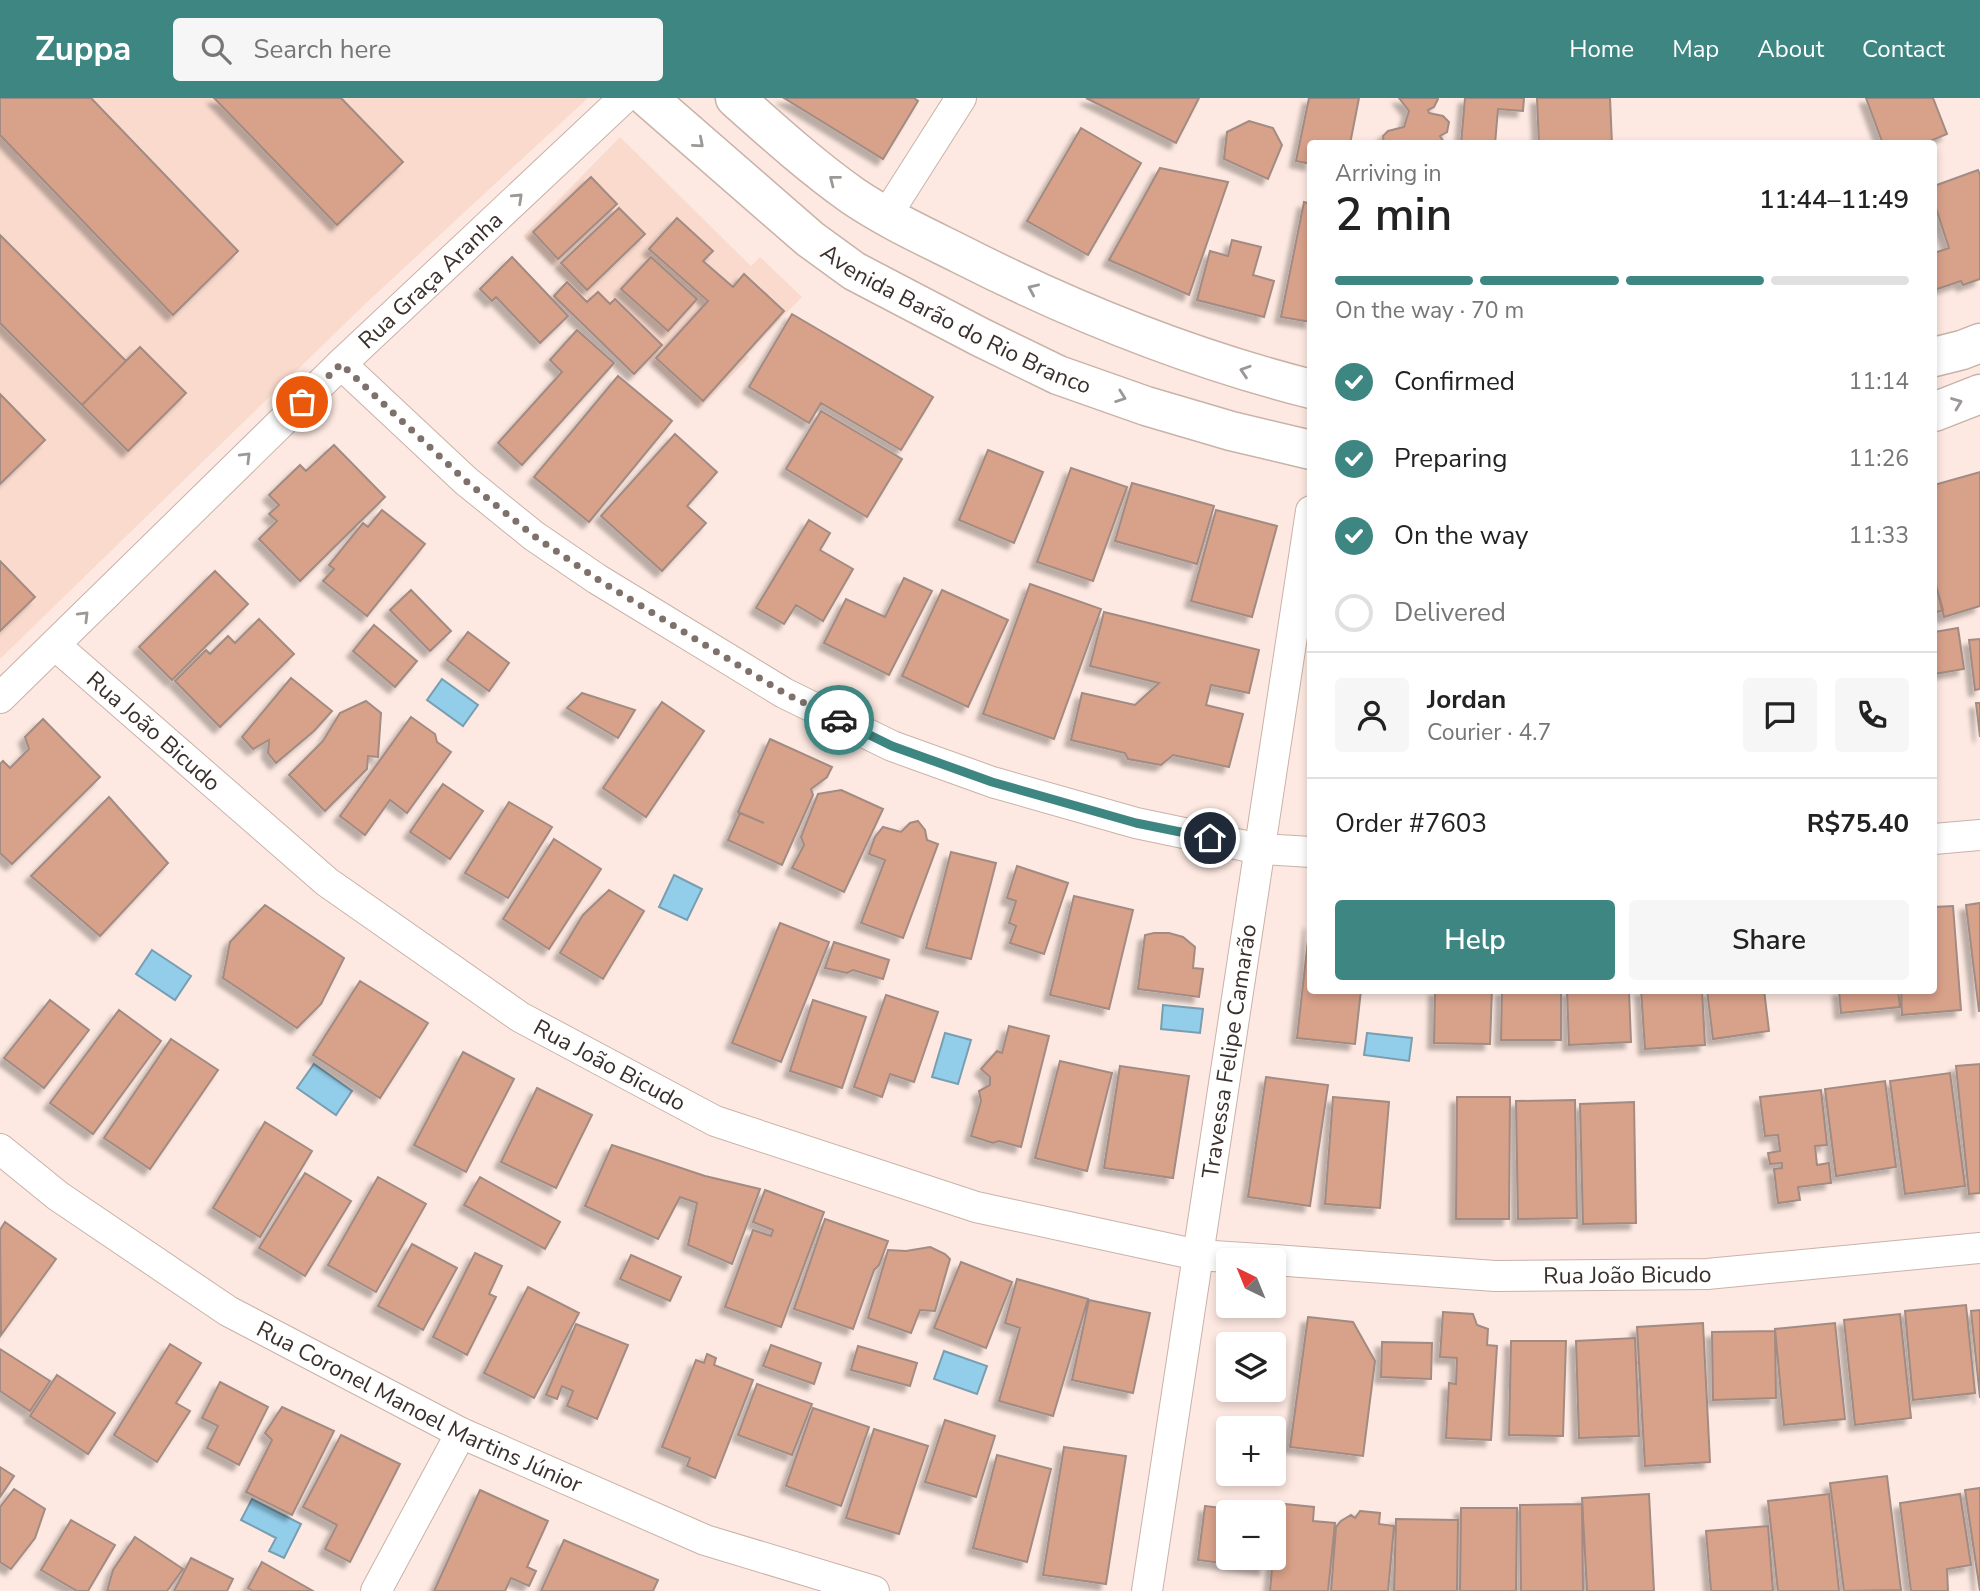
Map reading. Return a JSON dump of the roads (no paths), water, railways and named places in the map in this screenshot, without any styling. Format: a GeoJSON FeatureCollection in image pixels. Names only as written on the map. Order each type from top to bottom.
{"type":"FeatureCollection","features":[{"type":"Feature","properties":{"kind":"main road","name":"Avenida Barão do Rio Branco"},"geometry":{"type":"LineString","coordinates":[[648,98],[810,239],[854,271],[1058,375],[1146,406],[1231,431],[1307,449]]}},
{"type":"Feature","properties":{"kind":"main road"},"geometry":{"type":"LineString","coordinates":[[735,98],[842,187],[886,216],[1002,275],[1111,324],[1250,373],[1307,388]]}},
{"type":"Feature","properties":{"kind":"main road"},"geometry":{"type":"LineString","coordinates":[[1937,356],[1980,343]]}},
{"type":"Feature","properties":{"kind":"main road"},"geometry":{"type":"LineString","coordinates":[[1937,411],[1980,394]]}},
{"type":"Feature","properties":{"kind":"street","name":"Rua Graça Aranha"},"geometry":{"type":"LineString","coordinates":[[0,698],[341,364],[624,98]]}},
{"type":"Feature","properties":{"kind":"street"},"geometry":{"type":"LineString","coordinates":[[886,216],[961,98]]}},
{"type":"Feature","properties":{"kind":"street"},"geometry":{"type":"LineString","coordinates":[[341,364],[466,481],[534,536],[597,579],[784,693],[892,746],[992,782],[1136,823],[1261,849],[1307,852]]}},
{"type":"Feature","properties":{"kind":"street","name":"Travessa Felipe Camarão"},"geometry":{"type":"LineString","coordinates":[[1147,1591],[1307,539]]}},
{"type":"Feature","properties":{"kind":"street","name":"Rua João Bicudo"},"geometry":{"type":"LineString","coordinates":[[55,645],[327,882],[520,1017],[715,1121],[976,1207],[1198,1255],[1216,1256]]}},
{"type":"Feature","properties":{"kind":"street"},"geometry":{"type":"LineString","coordinates":[[1937,839],[1980,835]]}},
{"type":"Feature","properties":{"kind":"street","name":"Rua Coronel Manoel Martins Júnior"},"geometry":{"type":"LineString","coordinates":[[0,1149],[58,1196],[228,1311],[461,1433],[705,1540],[874,1591]]}},
{"type":"Feature","properties":{"kind":"street","name":"Rua João Bicudo"},"geometry":{"type":"LineString","coordinates":[[1286,1261],[1495,1276],[1707,1273],[1980,1248]]}},
{"type":"Feature","properties":{"kind":"street"},"geometry":{"type":"LineString","coordinates":[[376,1591],[461,1433]]}},
{"type":"Feature","properties":{"kind":"water"},"geometry":{"type":"Polygon","coordinates":[[[442,679],[478,705],[463,726],[427,700],[442,679]]]}},
{"type":"Feature","properties":{"kind":"water"},"geometry":{"type":"Polygon","coordinates":[[[674,875],[702,889],[687,920],[659,907],[674,875]]]}},
{"type":"Feature","properties":{"kind":"water"},"geometry":{"type":"Polygon","coordinates":[[[152,950],[191,976],[175,1000],[136,974],[152,950]]]}},
{"type":"Feature","properties":{"kind":"water"},"geometry":{"type":"Polygon","coordinates":[[[1163,1005],[1203,1009],[1200,1033],[1161,1029],[1163,1005]]]}},
{"type":"Feature","properties":{"kind":"water"},"geometry":{"type":"Polygon","coordinates":[[[945,1033],[971,1040],[958,1084],[932,1077],[945,1033]]]}},
{"type":"Feature","properties":{"kind":"water"},"geometry":{"type":"Polygon","coordinates":[[[1367,1033],[1412,1038],[1409,1061],[1364,1055],[1367,1033]]]}},
{"type":"Feature","properties":{"kind":"water"},"geometry":{"type":"Polygon","coordinates":[[[314,1064],[352,1091],[336,1115],[297,1088],[314,1064]]]}},
{"type":"Feature","properties":{"kind":"water"},"geometry":{"type":"Polygon","coordinates":[[[944,1351],[987,1366],[977,1394],[934,1379],[944,1351]]]}},
{"type":"Feature","properties":{"kind":"water"},"geometry":{"type":"Polygon","coordinates":[[[252,1499],[301,1524],[284,1558],[269,1551],[276,1538],[241,1520],[252,1499]]]}}]}
